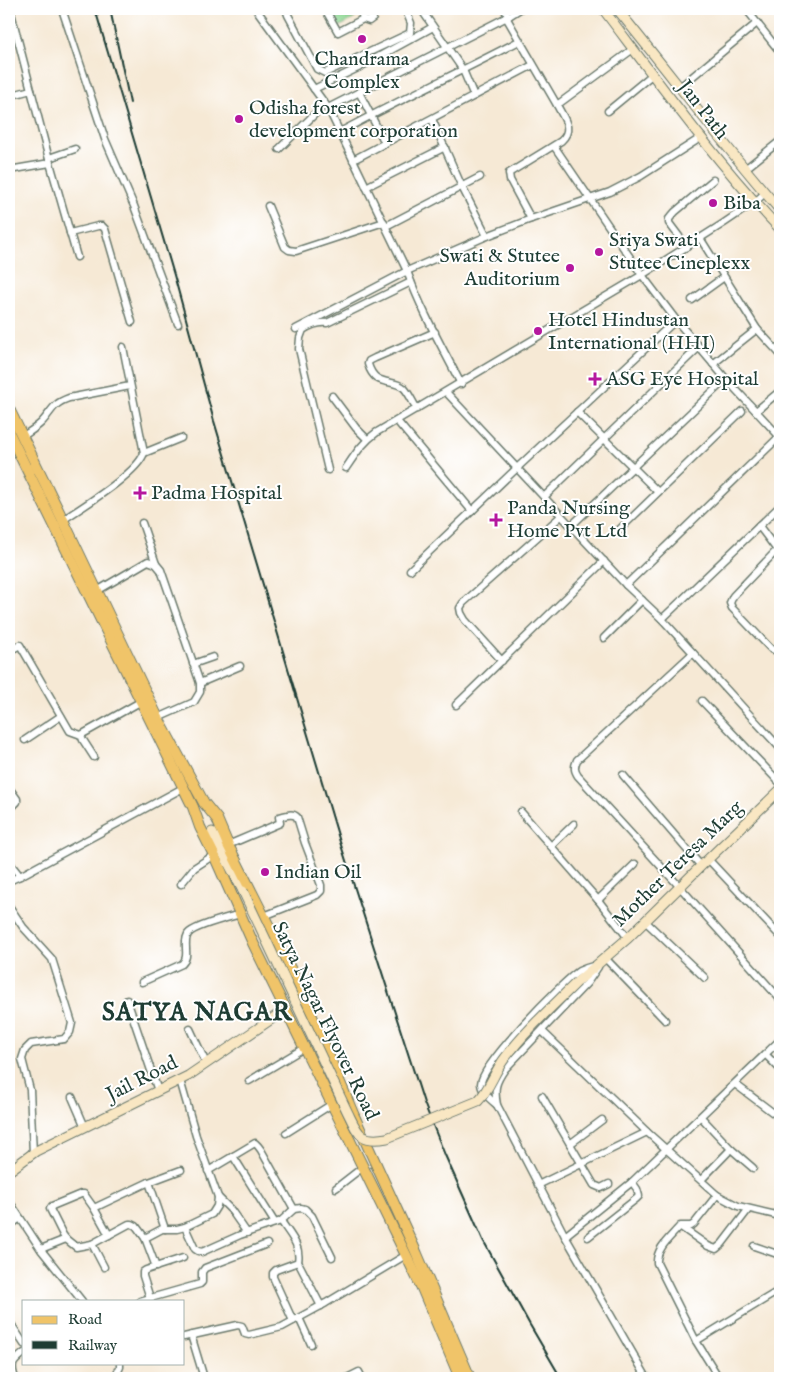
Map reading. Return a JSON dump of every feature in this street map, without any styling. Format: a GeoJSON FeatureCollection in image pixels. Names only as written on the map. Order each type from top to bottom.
{"type":"FeatureCollection","features":[{"type":"Feature","properties":{"kind":"main road"},"geometry":{"type":"LineString","coordinates":[[9,409],[158,718],[204,803],[217,819],[307,1004],[388,1204],[406,1255],[460,1378]]}},
{"type":"Feature","properties":{"kind":"main road"},"geometry":{"type":"LineString","coordinates":[[9,433],[183,788],[253,943],[304,1048],[363,1167],[388,1204],[420,1262],[470,1378]]}},
{"type":"Feature","properties":{"kind":"main road"},"geometry":{"type":"LineString","coordinates":[[205,814],[210,814],[217,819],[216,828],[212,832],[206,832],[200,826],[200,817],[205,814]]}},
{"type":"Feature","properties":{"kind":"main road"},"geometry":{"type":"LineString","coordinates":[[321,1082],[336,1074]]}},
{"type":"Feature","properties":{"kind":"street"},"geometry":{"type":"LineString","coordinates":[[10,9],[49,160],[77,257]]}},
{"type":"Feature","properties":{"kind":"street"},"geometry":{"type":"LineString","coordinates":[[62,9],[105,139],[134,206],[178,324]]}},
{"type":"Feature","properties":{"kind":"street"},"geometry":{"type":"LineString","coordinates":[[256,9],[326,106],[408,271],[411,282],[461,384]]}},
{"type":"Feature","properties":{"kind":"street"},"geometry":{"type":"LineString","coordinates":[[286,9],[318,69],[325,73],[410,33],[411,23],[405,9]]}},
{"type":"Feature","properties":{"kind":"street"},"geometry":{"type":"LineString","coordinates":[[325,9],[338,32],[364,19],[369,21],[373,18],[372,12],[364,9]]}},
{"type":"Feature","properties":{"kind":"street"},"geometry":{"type":"LineString","coordinates":[[421,9],[463,70],[474,96]]}},
{"type":"Feature","properties":{"kind":"street"},"geometry":{"type":"LineString","coordinates":[[504,9],[519,41],[568,127],[566,136],[554,146],[509,173],[510,180],[531,219]]}},
{"type":"Feature","properties":{"kind":"street"},"geometry":{"type":"LineString","coordinates":[[278,149],[326,106],[359,92],[447,48],[520,9]]}},
{"type":"Feature","properties":{"kind":"street","name":"Jan Path"},"geometry":{"type":"LineString","coordinates":[[604,9],[702,137],[755,202],[780,229]]}},
{"type":"Feature","properties":{"kind":"street","name":"Jan Path"},"geometry":{"type":"LineString","coordinates":[[618,9],[714,131],[780,210]]}},
{"type":"Feature","properties":{"kind":"street"},"geometry":{"type":"LineString","coordinates":[[746,9],[780,52]]}},
{"type":"Feature","properties":{"kind":"street"},"geometry":{"type":"LineString","coordinates":[[680,87],[757,23]]}},
{"type":"Feature","properties":{"kind":"street"},"geometry":{"type":"LineString","coordinates":[[314,89],[358,68],[433,27]]}},
{"type":"Feature","properties":{"kind":"street"},"geometry":{"type":"LineString","coordinates":[[340,132],[519,41]]}},
{"type":"Feature","properties":{"kind":"street"},"geometry":{"type":"LineString","coordinates":[[557,105],[633,49]]}},
{"type":"Feature","properties":{"kind":"street"},"geometry":{"type":"LineString","coordinates":[[353,160],[533,64]]}},
{"type":"Feature","properties":{"kind":"street"},"geometry":{"type":"LineString","coordinates":[[608,111],[652,74]]}},
{"type":"Feature","properties":{"kind":"street"},"geometry":{"type":"LineString","coordinates":[[9,96],[31,90]]}},
{"type":"Feature","properties":{"kind":"street"},"geometry":{"type":"LineString","coordinates":[[359,92],[385,144]]}},
{"type":"Feature","properties":{"kind":"street"},"geometry":{"type":"LineString","coordinates":[[432,119],[462,187],[487,236]]}},
{"type":"Feature","properties":{"kind":"street"},"geometry":{"type":"LineString","coordinates":[[296,329],[408,271],[487,236],[610,192],[635,179],[702,137]]}},
{"type":"Feature","properties":{"kind":"street"},"geometry":{"type":"LineString","coordinates":[[745,169],[780,141]]}},
{"type":"Feature","properties":{"kind":"street"},"geometry":{"type":"LineString","coordinates":[[554,146],[642,276],[676,320],[726,379],[780,437],[626,585]]}},
{"type":"Feature","properties":{"kind":"street"},"geometry":{"type":"LineString","coordinates":[[366,187],[445,148]]}},
{"type":"Feature","properties":{"kind":"street"},"geometry":{"type":"LineString","coordinates":[[9,170],[49,160],[75,149]]}},
{"type":"Feature","properties":{"kind":"street"},"geometry":{"type":"LineString","coordinates":[[268,206],[285,246],[289,250],[296,251],[385,224],[480,178]]}},
{"type":"Feature","properties":{"kind":"street"},"geometry":{"type":"LineString","coordinates":[[687,247],[669,223],[669,219],[713,180]]}},
{"type":"Feature","properties":{"kind":"street"},"geometry":{"type":"LineString","coordinates":[[346,468],[367,439],[642,276],[755,202],[765,193]]}},
{"type":"Feature","properties":{"kind":"street"},"geometry":{"type":"LineString","coordinates":[[70,234],[98,226],[102,226],[105,230],[132,322]]}},
{"type":"Feature","properties":{"kind":"street"},"geometry":{"type":"LineString","coordinates":[[700,238],[757,329],[780,354]]}},
{"type":"Feature","properties":{"kind":"street"},"geometry":{"type":"LineString","coordinates":[[692,300],[724,277]]}},
{"type":"Feature","properties":{"kind":"street"},"geometry":{"type":"LineString","coordinates":[[328,470],[299,349],[303,330],[310,325],[321,322],[327,323],[411,282]]}},
{"type":"Feature","properties":{"kind":"street"},"geometry":{"type":"LineString","coordinates":[[410,570],[676,320]]}},
{"type":"Feature","properties":{"kind":"street"},"geometry":{"type":"LineString","coordinates":[[713,364],[757,329]]}},
{"type":"Feature","properties":{"kind":"street"},"geometry":{"type":"LineString","coordinates":[[417,409],[405,388],[380,380],[372,373],[368,364],[369,361],[375,358],[435,332]]}},
{"type":"Feature","properties":{"kind":"street"},"geometry":{"type":"LineString","coordinates":[[63,520],[130,471],[144,453],[123,347]]}},
{"type":"Feature","properties":{"kind":"street"},"geometry":{"type":"LineString","coordinates":[[544,497],[699,347]]}},
{"type":"Feature","properties":{"kind":"street"},"geometry":{"type":"LineString","coordinates":[[571,526],[726,379]]}},
{"type":"Feature","properties":{"kind":"street"},"geometry":{"type":"LineString","coordinates":[[22,437],[43,420],[60,401],[130,386]]}},
{"type":"Feature","properties":{"kind":"street"},"geometry":{"type":"LineString","coordinates":[[756,411],[780,391]]}},
{"type":"Feature","properties":{"kind":"street"},"geometry":{"type":"LineString","coordinates":[[446,392],[626,585],[662,619],[780,748]]}},
{"type":"Feature","properties":{"kind":"street"},"geometry":{"type":"LineString","coordinates":[[332,396],[356,428],[367,439]]}},
{"type":"Feature","properties":{"kind":"street"},"geometry":{"type":"LineString","coordinates":[[617,532],[742,411]]}},
{"type":"Feature","properties":{"kind":"street"},"geometry":{"type":"LineString","coordinates":[[577,412],[658,492]]}},
{"type":"Feature","properties":{"kind":"street"},"geometry":{"type":"LineString","coordinates":[[397,421],[472,511]]}},
{"type":"Feature","properties":{"kind":"street"},"geometry":{"type":"LineString","coordinates":[[144,453],[181,438]]}},
{"type":"Feature","properties":{"kind":"street"},"geometry":{"type":"LineString","coordinates":[[662,619],[780,506]]}},
{"type":"Feature","properties":{"kind":"street"},"geometry":{"type":"LineString","coordinates":[[502,661],[465,620],[460,608],[463,603],[561,516]]}},
{"type":"Feature","properties":{"kind":"street"},"geometry":{"type":"LineString","coordinates":[[142,523],[156,564],[164,577],[200,683],[200,692],[194,702],[158,718]]}},
{"type":"Feature","properties":{"kind":"street"},"geometry":{"type":"LineString","coordinates":[[759,526],[779,549],[733,596],[730,603],[732,608],[771,649],[780,649]]}},
{"type":"Feature","properties":{"kind":"street"},"geometry":{"type":"LineString","coordinates":[[97,591],[148,561],[156,564]]}},
{"type":"Feature","properties":{"kind":"street"},"geometry":{"type":"LineString","coordinates":[[456,705],[604,561]]}},
{"type":"Feature","properties":{"kind":"street"},"geometry":{"type":"LineString","coordinates":[[604,638],[642,600]]}},
{"type":"Feature","properties":{"kind":"street"},"geometry":{"type":"LineString","coordinates":[[9,651],[20,645],[70,731],[81,735],[94,757]]}},
{"type":"Feature","properties":{"kind":"street"},"geometry":{"type":"LineString","coordinates":[[693,653],[577,760],[574,766],[575,771],[679,886],[778,991],[780,1000]]}},
{"type":"Feature","properties":{"kind":"street"},"geometry":{"type":"LineString","coordinates":[[194,664],[213,656]]}},
{"type":"Feature","properties":{"kind":"street"},"geometry":{"type":"LineString","coordinates":[[200,683],[240,666]]}},
{"type":"Feature","properties":{"kind":"street"},"geometry":{"type":"LineString","coordinates":[[702,701],[780,783]]}},
{"type":"Feature","properties":{"kind":"street"},"geometry":{"type":"LineString","coordinates":[[81,735],[140,702]]}},
{"type":"Feature","properties":{"kind":"street"},"geometry":{"type":"LineString","coordinates":[[25,740],[61,716]]}},
{"type":"Feature","properties":{"kind":"street"},"geometry":{"type":"LineString","coordinates":[[623,775],[701,866]]}},
{"type":"Feature","properties":{"kind":"street"},"geometry":{"type":"LineString","coordinates":[[9,788],[17,799],[9,810]]}},
{"type":"Feature","properties":{"kind":"street"},"geometry":{"type":"LineString","coordinates":[[9,881],[183,788]]}},
{"type":"Feature","properties":{"kind":"street","name":"Mother Teresa Marg"},"geometry":{"type":"LineString","coordinates":[[577,982],[628,938],[679,886],[780,790]]}},
{"type":"Feature","properties":{"kind":"street"},"geometry":{"type":"LineString","coordinates":[[521,812],[598,900],[628,938]]}},
{"type":"Feature","properties":{"kind":"street"},"geometry":{"type":"LineString","coordinates":[[228,845],[280,823],[279,817],[290,814],[297,816],[321,885],[321,891],[316,895],[264,916]]}},
{"type":"Feature","properties":{"kind":"street"},"geometry":{"type":"LineString","coordinates":[[551,846],[574,824]]}},
{"type":"Feature","properties":{"kind":"street","name":"Satya Nagar Flyover Road"},"geometry":{"type":"LineString","coordinates":[[212,832],[243,891],[347,1111],[359,1134],[366,1138],[377,1140],[387,1138],[478,1101],[488,1089],[503,1061],[516,1044],[577,982]]}},
{"type":"Feature","properties":{"kind":"street"},"geometry":{"type":"LineString","coordinates":[[181,884],[194,868],[214,855]]}},
{"type":"Feature","properties":{"kind":"street"},"geometry":{"type":"LineString","coordinates":[[708,859],[780,936]]}},
{"type":"Feature","properties":{"kind":"street"},"geometry":{"type":"LineString","coordinates":[[9,862],[20,876]]}},
{"type":"Feature","properties":{"kind":"street"},"geometry":{"type":"LineString","coordinates":[[598,900],[634,864]]}},
{"type":"Feature","properties":{"kind":"street"},"geometry":{"type":"LineString","coordinates":[[9,906],[23,927],[52,959],[72,1023],[70,1032],[64,1039],[31,1044],[24,1050],[22,1059],[30,1090],[33,1153]]}},
{"type":"Feature","properties":{"kind":"street"},"geometry":{"type":"LineString","coordinates":[[142,982],[185,961],[187,957],[187,935],[192,931],[241,914]]}},
{"type":"Feature","properties":{"kind":"street"},"geometry":{"type":"LineString","coordinates":[[645,921],[705,978]]}},
{"type":"Feature","properties":{"kind":"street"},"geometry":{"type":"LineString","coordinates":[[603,961],[665,1020]]}},
{"type":"Feature","properties":{"kind":"street","name":"Mother Teresa Marg"},"geometry":{"type":"LineString","coordinates":[[497,1105],[495,1086],[498,1079],[587,983],[603,961]]}},
{"type":"Feature","properties":{"kind":"street","name":"Mother Teresa Marg"},"geometry":{"type":"LineString","coordinates":[[497,1105],[483,1090],[481,1085],[482,1078],[489,1066],[512,1036],[562,986],[579,971],[603,961]]}},
{"type":"Feature","properties":{"kind":"street"},"geometry":{"type":"LineString","coordinates":[[127,1000],[158,1091]]}},
{"type":"Feature","properties":{"kind":"street","name":"Jail Road"},"geometry":{"type":"LineString","coordinates":[[9,1171],[33,1153],[180,1080],[276,1016],[287,1013]]}},
{"type":"Feature","properties":{"kind":"street"},"geometry":{"type":"LineString","coordinates":[[190,1029],[206,1063]]}},
{"type":"Feature","properties":{"kind":"street"},"geometry":{"type":"LineString","coordinates":[[542,1031],[647,1132],[717,1195],[732,1204],[748,1210],[780,1216]]}},
{"type":"Feature","properties":{"kind":"street"},"geometry":{"type":"LineString","coordinates":[[565,1236],[632,1182],[780,1040]]}},
{"type":"Feature","properties":{"kind":"street"},"geometry":{"type":"LineString","coordinates":[[249,1081],[304,1048]]}},
{"type":"Feature","properties":{"kind":"street"},"geometry":{"type":"LineString","coordinates":[[766,1055],[780,1069]]}},
{"type":"Feature","properties":{"kind":"street"},"geometry":{"type":"LineString","coordinates":[[180,1080],[196,1136],[218,1197],[231,1210],[247,1233]]}},
{"type":"Feature","properties":{"kind":"street"},"geometry":{"type":"LineString","coordinates":[[735,1084],[780,1118]]}},
{"type":"Feature","properties":{"kind":"street"},"geometry":{"type":"LineString","coordinates":[[542,1096],[594,1185],[602,1188],[609,1184]]}},
{"type":"Feature","properties":{"kind":"street"},"geometry":{"type":"LineString","coordinates":[[72,1097],[85,1127]]}},
{"type":"Feature","properties":{"kind":"street"},"geometry":{"type":"LineString","coordinates":[[286,1133],[332,1104]]}},
{"type":"Feature","properties":{"kind":"street"},"geometry":{"type":"LineString","coordinates":[[497,1105],[565,1236],[647,1378]]}},
{"type":"Feature","properties":{"kind":"street"},"geometry":{"type":"LineString","coordinates":[[701,1117],[731,1150],[753,1168]]}},
{"type":"Feature","properties":{"kind":"street"},"geometry":{"type":"LineString","coordinates":[[570,1144],[602,1120]]}},
{"type":"Feature","properties":{"kind":"street"},"geometry":{"type":"LineString","coordinates":[[538,1185],[647,1132]]}},
{"type":"Feature","properties":{"kind":"street"},"geometry":{"type":"LineString","coordinates":[[208,1170],[255,1143],[294,1209]]}},
{"type":"Feature","properties":{"kind":"street"},"geometry":{"type":"LineString","coordinates":[[701,1180],[731,1150]]}},
{"type":"Feature","properties":{"kind":"street"},"geometry":{"type":"LineString","coordinates":[[233,1156],[298,1248],[298,1262],[321,1306]]}},
{"type":"Feature","properties":{"kind":"street"},"geometry":{"type":"LineString","coordinates":[[336,1188],[363,1167]]}},
{"type":"Feature","properties":{"kind":"street"},"geometry":{"type":"LineString","coordinates":[[94,1208],[149,1182],[181,1170]]}},
{"type":"Feature","properties":{"kind":"street"},"geometry":{"type":"LineString","coordinates":[[149,1182],[165,1229]]}},
{"type":"Feature","properties":{"kind":"street"},"geometry":{"type":"LineString","coordinates":[[588,1237],[636,1199],[638,1193],[632,1182]]}},
{"type":"Feature","properties":{"kind":"street"},"geometry":{"type":"LineString","coordinates":[[109,1235],[84,1194],[50,1208],[66,1239],[76,1247],[92,1244],[109,1235],[129,1224],[136,1226],[145,1238],[156,1267]]}},
{"type":"Feature","properties":{"kind":"street"},"geometry":{"type":"LineString","coordinates":[[680,1226],[691,1226],[694,1224],[717,1195]]}},
{"type":"Feature","properties":{"kind":"street"},"geometry":{"type":"LineString","coordinates":[[145,1238],[165,1229],[177,1230],[212,1214],[218,1197]]}},
{"type":"Feature","properties":{"kind":"street"},"geometry":{"type":"LineString","coordinates":[[9,1201],[41,1249],[81,1300]]}},
{"type":"Feature","properties":{"kind":"street"},"geometry":{"type":"LineString","coordinates":[[185,1227],[195,1249],[202,1252],[278,1222],[294,1209],[301,1208],[308,1211],[312,1216],[332,1257]]}},
{"type":"Feature","properties":{"kind":"street"},"geometry":{"type":"LineString","coordinates":[[680,1226],[708,1246],[716,1249],[748,1210]]}},
{"type":"Feature","properties":{"kind":"street"},"geometry":{"type":"LineString","coordinates":[[9,1226],[20,1218]]}},
{"type":"Feature","properties":{"kind":"street"},"geometry":{"type":"LineString","coordinates":[[680,1226],[660,1251],[657,1257],[658,1263],[696,1341],[719,1378]]}},
{"type":"Feature","properties":{"kind":"street"},"geometry":{"type":"LineString","coordinates":[[41,1249],[66,1239]]}},
{"type":"Feature","properties":{"kind":"street"},"geometry":{"type":"LineString","coordinates":[[92,1244],[104,1267]]}},
{"type":"Feature","properties":{"kind":"street"},"geometry":{"type":"LineString","coordinates":[[143,1300],[200,1284],[202,1282],[202,1272],[205,1268],[267,1244]]}},
{"type":"Feature","properties":{"kind":"street"},"geometry":{"type":"LineString","coordinates":[[754,1246],[780,1255]]}},
{"type":"Feature","properties":{"kind":"street"},"geometry":{"type":"LineString","coordinates":[[185,1337],[238,1325],[242,1326],[245,1334],[249,1336],[282,1327],[406,1255]]}},
{"type":"Feature","properties":{"kind":"street"},"geometry":{"type":"LineString","coordinates":[[150,1298],[143,1272],[183,1258]]}},
{"type":"Feature","properties":{"kind":"street"},"geometry":{"type":"LineString","coordinates":[[298,1262],[276,1270],[273,1273],[273,1277],[312,1344]]}},
{"type":"Feature","properties":{"kind":"street"},"geometry":{"type":"LineString","coordinates":[[696,1341],[780,1290]]}},
{"type":"Feature","properties":{"kind":"street"},"geometry":{"type":"LineString","coordinates":[[9,1321],[22,1341]]}},
{"type":"Feature","properties":{"kind":"street"},"geometry":{"type":"LineString","coordinates":[[191,1335],[204,1378]]}},
{"type":"Feature","properties":{"kind":"street"},"geometry":{"type":"LineString","coordinates":[[15,1378],[12,1368],[13,1364],[22,1355]]}},
{"type":"Feature","properties":{"kind":"street"},"geometry":{"type":"LineString","coordinates":[[115,1378],[120,1364]]}},
{"type":"Feature","properties":{"kind":"street"},"geometry":{"type":"LineString","coordinates":[[347,1378],[359,1372],[362,1378]]}},
{"type":"Feature","properties":{"kind":"green space"},"geometry":{"type":"Polygon","coordinates":[[[327,9],[351,9],[355,18],[337,28],[327,9]]]}},
{"type":"Feature","properties":{"kind":"railway"},"geometry":{"type":"LineString","coordinates":[[95,9],[174,275],[214,421],[340,842],[424,1103],[483,1240],[561,1378]]}},
{"type":"Feature","properties":{"kind":"railway"},"geometry":{"type":"LineString","coordinates":[[110,9],[130,103]]}},
{"type":"Feature","properties":{"kind":"place","name":"Chandrama Complex"},"geometry":{"type":"Point","coordinates":[362,39]}},
{"type":"Feature","properties":{"kind":"place","name":"Odisha forest development corporation"},"geometry":{"type":"Point","coordinates":[239,119]}},
{"type":"Feature","properties":{"kind":"place","name":"Biba"},"geometry":{"type":"Point","coordinates":[713,203]}},
{"type":"Feature","properties":{"kind":"place","name":"Sriya Swati Stutee Cineplexx"},"geometry":{"type":"Point","coordinates":[599,252]}},
{"type":"Feature","properties":{"kind":"place","name":"Swati & Stutee Auditorium"},"geometry":{"type":"Point","coordinates":[570,268]}},
{"type":"Feature","properties":{"kind":"place","name":"Hotel Hindustan International (HHI)"},"geometry":{"type":"Point","coordinates":[538,331]}},
{"type":"Feature","properties":{"kind":"place","name":"ASG Eye Hospital"},"geometry":{"type":"Point","coordinates":[595,379]}},
{"type":"Feature","properties":{"kind":"place","name":"Padma Hospital"},"geometry":{"type":"Point","coordinates":[140,493]}},
{"type":"Feature","properties":{"kind":"place","name":"Panda Nursing Home Pvt Ltd"},"geometry":{"type":"Point","coordinates":[496,520]}},
{"type":"Feature","properties":{"kind":"place","name":"Indian Oil"},"geometry":{"type":"Point","coordinates":[265,872]}},
{"type":"Feature","properties":{"kind":"district","name":"SATYA NAGAR"},"geometry":{"type":"Point","coordinates":[197,1013]}}]}
